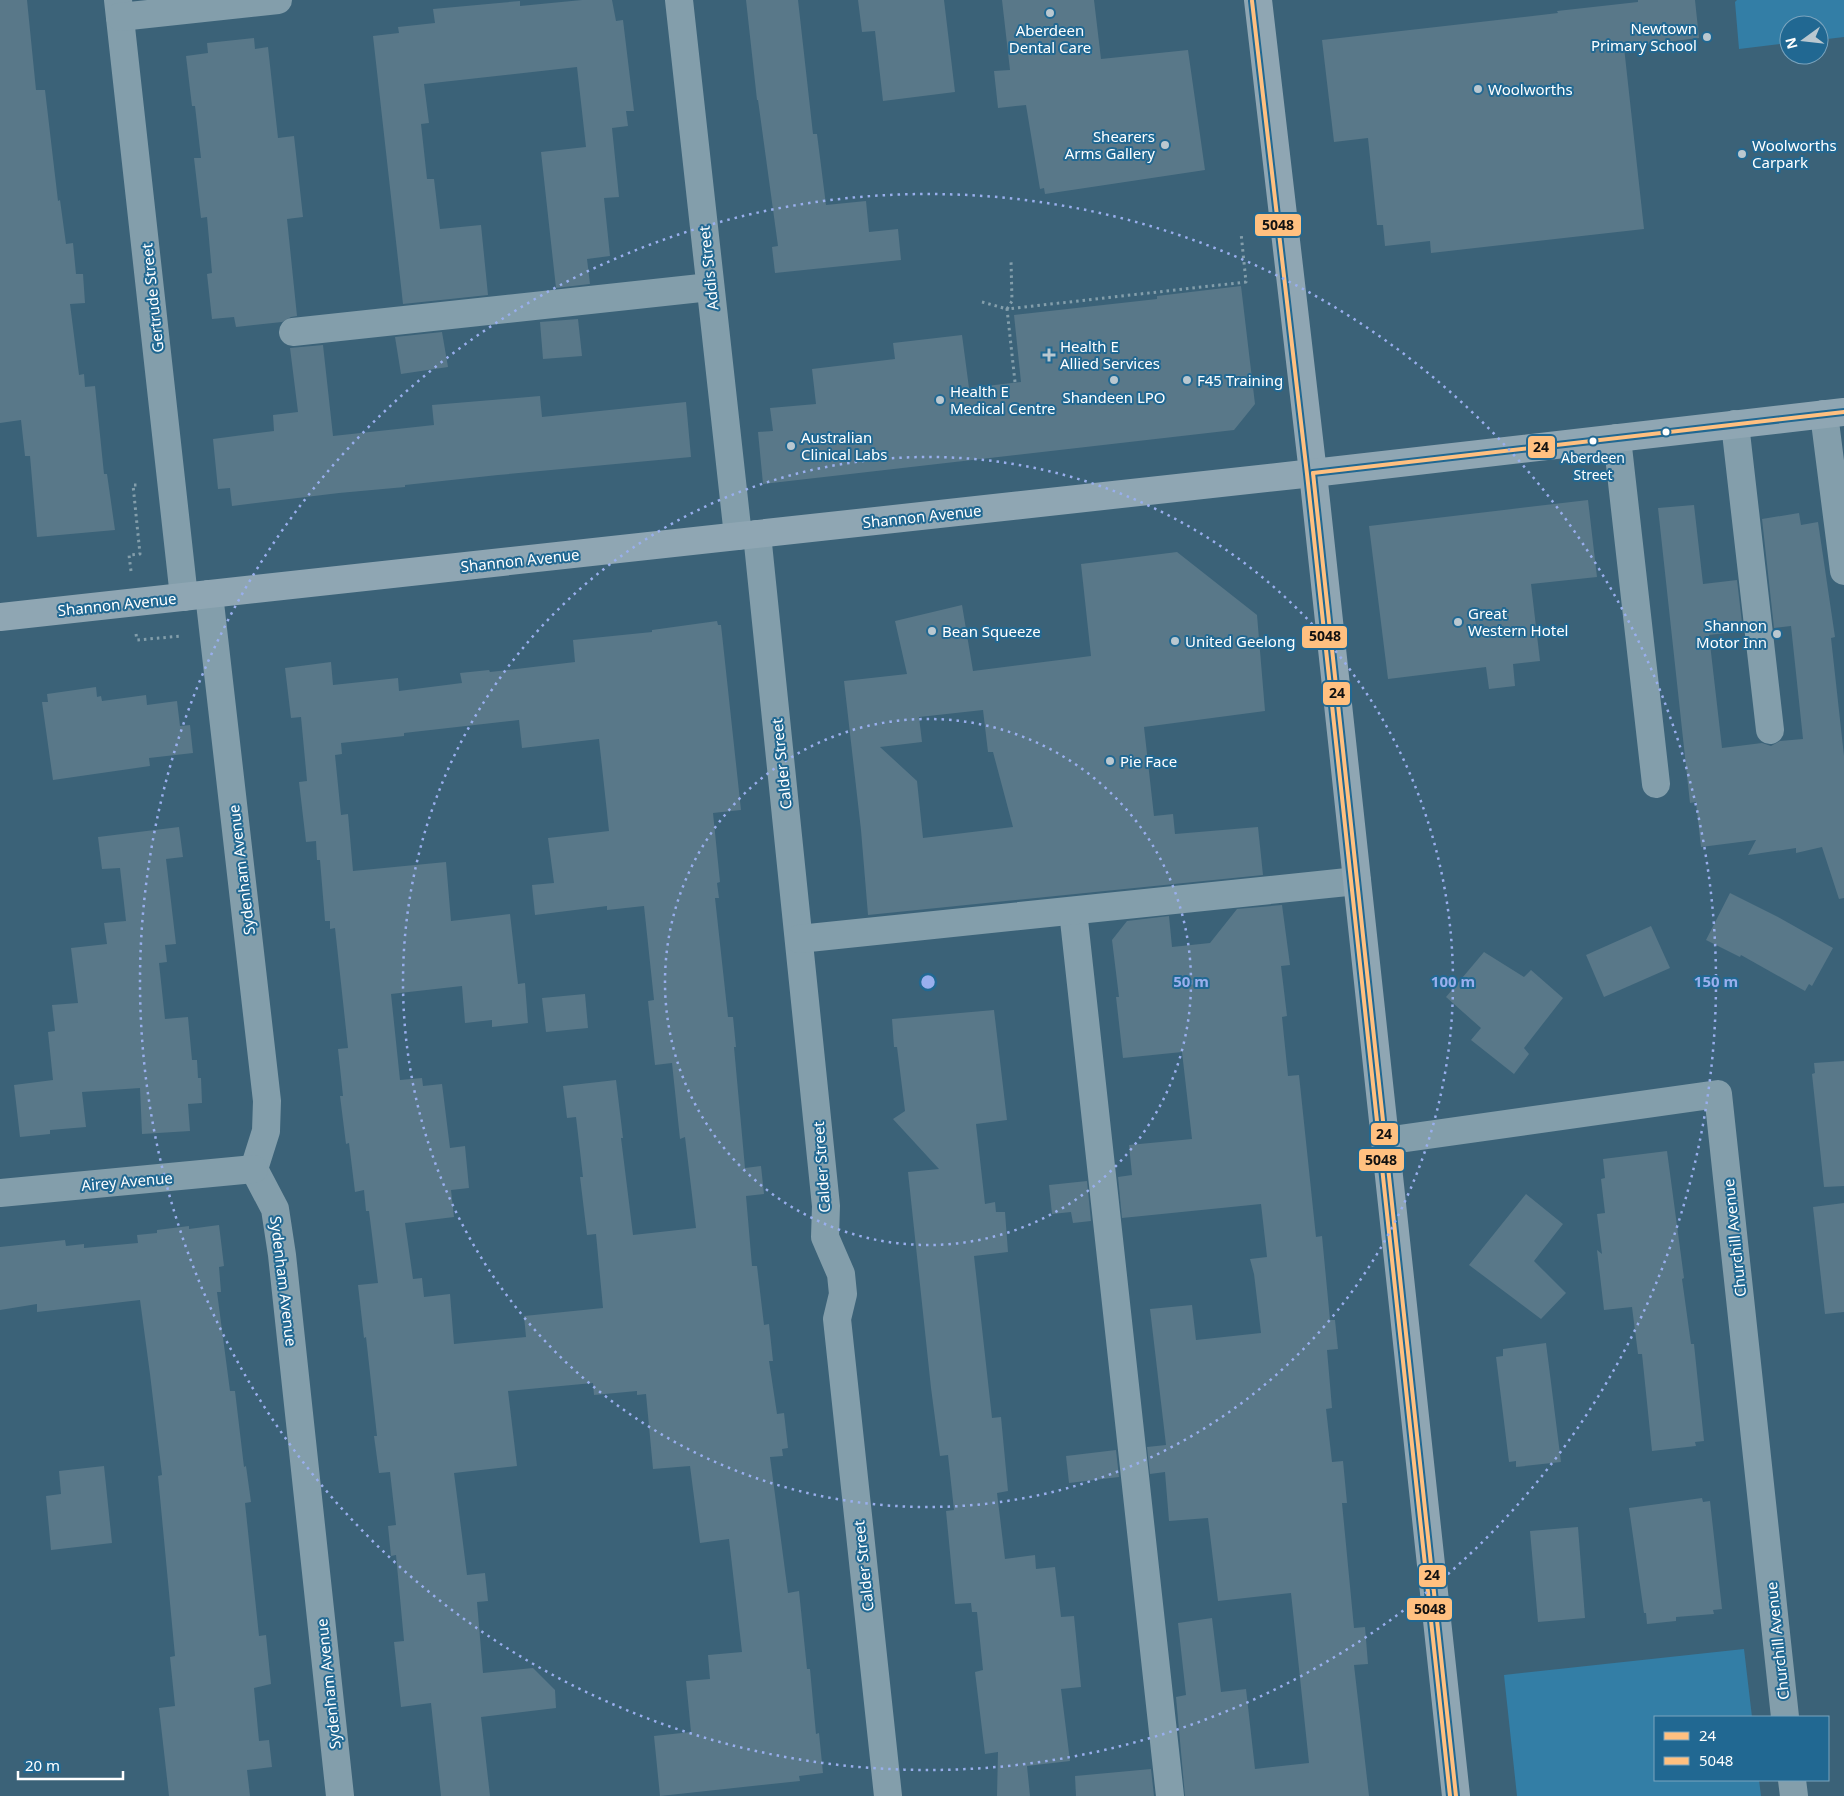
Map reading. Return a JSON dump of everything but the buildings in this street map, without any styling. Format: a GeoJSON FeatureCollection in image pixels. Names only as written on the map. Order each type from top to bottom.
{"type":"FeatureCollection","features":[{"type":"Feature","properties":{"kind":"main road"},"geometry":{"type":"LineString","coordinates":[[1258,0],[1313,473],[1456,1796]]}},
{"type":"Feature","properties":{"kind":"main road","name":"Shannon Avenue"},"geometry":{"type":"LineString","coordinates":[[0,617],[1313,473],[1834,413]]}},
{"type":"Feature","properties":{"kind":"street"},"geometry":{"type":"LineString","coordinates":[[119,9],[278,0]]}},
{"type":"Feature","properties":{"kind":"street","name":"Addis Street"},"geometry":{"type":"LineString","coordinates":[[679,0],[710,287],[748,535]]}},
{"type":"Feature","properties":{"kind":"street","name":"Gertrude Street"},"geometry":{"type":"LineString","coordinates":[[119,9],[197,595]]}},
{"type":"Feature","properties":{"kind":"street"},"geometry":{"type":"LineString","coordinates":[[293,332],[710,287]]}},
{"type":"Feature","properties":{"kind":"street"},"geometry":{"type":"LineString","coordinates":[[1834,413],[1844,571]]}},
{"type":"Feature","properties":{"kind":"street"},"geometry":{"type":"LineString","coordinates":[[1735,424],[1770,730]]}},
{"type":"Feature","properties":{"kind":"street"},"geometry":{"type":"LineString","coordinates":[[1617,438],[1656,784]]}},
{"type":"Feature","properties":{"kind":"street","name":"Calder Street"},"geometry":{"type":"LineString","coordinates":[[748,535],[799,939],[826,1206],[825,1237],[841,1274],[843,1294],[837,1319],[888,1796]]}},
{"type":"Feature","properties":{"kind":"street","name":"Sydenham Avenue"},"geometry":{"type":"LineString","coordinates":[[197,595],[267,1101],[266,1131],[254,1169],[275,1209],[282,1255],[340,1796]]}},
{"type":"Feature","properties":{"kind":"street"},"geometry":{"type":"LineString","coordinates":[[799,939],[1357,881]]}},
{"type":"Feature","properties":{"kind":"street"},"geometry":{"type":"LineString","coordinates":[[1073,911],[1170,1796]]}},
{"type":"Feature","properties":{"kind":"street","name":"Churchill Avenue"},"geometry":{"type":"LineString","coordinates":[[1385,1141],[1718,1094],[1785,1716]]}},
{"type":"Feature","properties":{"kind":"street","name":"Airey Avenue"},"geometry":{"type":"LineString","coordinates":[[0,1193],[254,1169]]}},
{"type":"Feature","properties":{"kind":"street"},"geometry":{"type":"LineString","coordinates":[[1792,1781],[1794,1796]]}},
{"type":"Feature","properties":{"kind":"path"},"geometry":{"type":"LineString","coordinates":[[982,302],[1007,309],[1246,282],[1241,233]]}},
{"type":"Feature","properties":{"kind":"path"},"geometry":{"type":"LineString","coordinates":[[1011,260],[1012,301],[1007,309],[1015,382]]}},
{"type":"Feature","properties":{"kind":"shaded area"},"geometry":{"type":"Polygon","coordinates":[[[1737,0],[1844,0],[1844,37],[1829,39],[1829,15],[1779,15],[1779,44],[1739,49],[1735,2],[1737,0]]]}},
{"type":"Feature","properties":{"kind":"shaded area"},"geometry":{"type":"Polygon","coordinates":[[[1744,1649],[1752,1716],[1654,1716],[1654,1781],[1759,1781],[1761,1796],[1517,1796],[1504,1675],[1744,1649]]]}},
{"type":"Feature","properties":{"kind":"transit line","name":"5048"},"geometry":{"type":"LineString","coordinates":[[1252,1],[1307,474],[1450,1796]]}},
{"type":"Feature","properties":{"kind":"transit line","name":"24"},"geometry":{"type":"LineString","coordinates":[[1313,473],[1844,412]]}},
{"type":"Feature","properties":{"kind":"transit line","name":"24"},"geometry":{"type":"LineString","coordinates":[[1313,473],[1456,1796]]}},
{"type":"Feature","properties":{"kind":"place","name":"Aberdeen Dental Care"},"geometry":{"type":"Point","coordinates":[1050,13]}},
{"type":"Feature","properties":{"kind":"place","name":"Newtown Primary School"},"geometry":{"type":"Point","coordinates":[1707,37]}},
{"type":"Feature","properties":{"kind":"place","name":"Woolworths"},"geometry":{"type":"Point","coordinates":[1478,89]}},
{"type":"Feature","properties":{"kind":"place","name":"Shearers Arms Gallery"},"geometry":{"type":"Point","coordinates":[1165,145]}},
{"type":"Feature","properties":{"kind":"place","name":"Woolworths Carpark"},"geometry":{"type":"Point","coordinates":[1742,154]}},
{"type":"Feature","properties":{"kind":"place","name":"Health E Allied Services"},"geometry":{"type":"Point","coordinates":[1049,355]}},
{"type":"Feature","properties":{"kind":"place","name":"Shandeen LPO"},"geometry":{"type":"Point","coordinates":[1114,380]}},
{"type":"Feature","properties":{"kind":"place","name":"F45 Training"},"geometry":{"type":"Point","coordinates":[1187,380]}},
{"type":"Feature","properties":{"kind":"place","name":"Health E Medical Centre"},"geometry":{"type":"Point","coordinates":[940,400]}},
{"type":"Feature","properties":{"kind":"place","name":"Aberdeen Street"},"geometry":{"type":"Point","coordinates":[1593,441]}},
{"type":"Feature","properties":{"kind":"place","name":"Australian Clinical Labs"},"geometry":{"type":"Point","coordinates":[791,446]}},
{"type":"Feature","properties":{"kind":"place","name":"Great Western Hotel"},"geometry":{"type":"Point","coordinates":[1458,622]}},
{"type":"Feature","properties":{"kind":"place","name":"Bean Squeeze"},"geometry":{"type":"Point","coordinates":[932,631]}},
{"type":"Feature","properties":{"kind":"place","name":"Shannon Motor Inn"},"geometry":{"type":"Point","coordinates":[1777,634]}},
{"type":"Feature","properties":{"kind":"place","name":"United Geelong"},"geometry":{"type":"Point","coordinates":[1175,641]}},
{"type":"Feature","properties":{"kind":"place","name":"Pie Face"},"geometry":{"type":"Point","coordinates":[1110,761]}}]}
